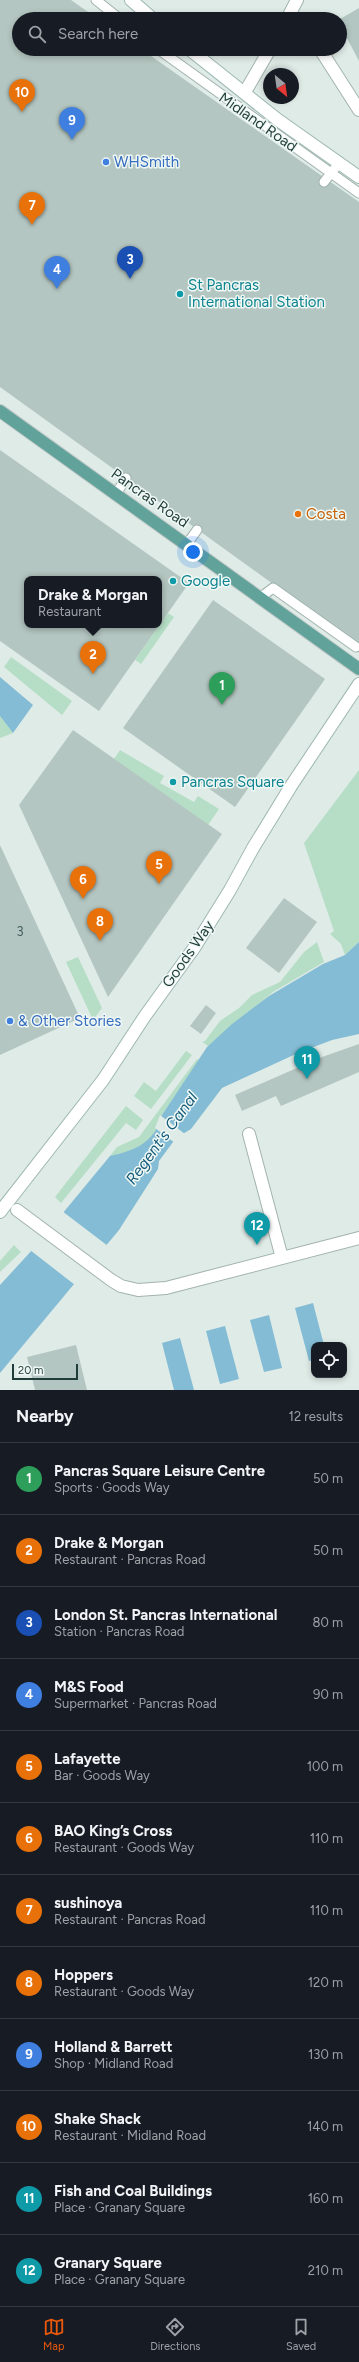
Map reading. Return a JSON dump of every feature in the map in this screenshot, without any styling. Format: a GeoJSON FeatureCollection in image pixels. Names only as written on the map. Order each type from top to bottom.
{"type":"FeatureCollection","features":[{"type":"Feature","properties":{"kind":"main road","name":"Pancras Road"},"geometry":{"type":"LineString","coordinates":[[0,411],[261,597],[359,669]]}},
{"type":"Feature","properties":{"kind":"street"},"geometry":{"type":"LineString","coordinates":[[131,0],[145,12]]}},
{"type":"Feature","properties":{"kind":"street"},"geometry":{"type":"LineString","coordinates":[[291,12],[297,0]]}},
{"type":"Feature","properties":{"kind":"street","name":"Midland Road"},"geometry":{"type":"LineString","coordinates":[[198,56],[245,92],[278,120],[359,177]]}},
{"type":"Feature","properties":{"kind":"street"},"geometry":{"type":"LineString","coordinates":[[245,92],[266,56]]}},
{"type":"Feature","properties":{"kind":"street"},"geometry":{"type":"LineString","coordinates":[[324,56],[359,110]]}},
{"type":"Feature","properties":{"kind":"street","name":"Goods Way"},"geometry":{"type":"LineString","coordinates":[[0,1212],[104,1080],[145,1016],[194,948],[291,786],[359,684]]}},
{"type":"Feature","properties":{"kind":"street"},"geometry":{"type":"LineString","coordinates":[[249,1134],[282,1258]]}},
{"type":"Feature","properties":{"kind":"street"},"geometry":{"type":"LineString","coordinates":[[17,1210],[103,1275],[122,1286],[138,1290],[151,1290],[359,1238]]}},
{"type":"Feature","properties":{"kind":"lane"},"geometry":{"type":"LineString","coordinates":[[96,0],[111,12]]}},
{"type":"Feature","properties":{"kind":"lane","name":"Midland Road"},"geometry":{"type":"LineString","coordinates":[[168,56],[359,193]]}},
{"type":"Feature","properties":{"kind":"lane"},"geometry":{"type":"LineString","coordinates":[[324,182],[339,163]]}},
{"type":"Feature","properties":{"kind":"lane"},"geometry":{"type":"LineString","coordinates":[[116,494],[126,478]]}},
{"type":"Feature","properties":{"kind":"lane"},"geometry":{"type":"LineString","coordinates":[[187,544],[197,530]]}},
{"type":"Feature","properties":{"kind":"lane"},"geometry":{"type":"LineString","coordinates":[[261,597],[273,588],[356,647]]}},
{"type":"Feature","properties":{"kind":"green space"},"geometry":{"type":"Polygon","coordinates":[[[168,613],[174,617],[141,664],[135,660],[157,628],[162,628],[162,622],[168,613]]]}},
{"type":"Feature","properties":{"kind":"green space"},"geometry":{"type":"Polygon","coordinates":[[[11,657],[72,701],[62,715],[4,667],[11,657]]]}},
{"type":"Feature","properties":{"kind":"green space"},"geometry":{"type":"Polygon","coordinates":[[[0,716],[13,733],[0,738],[0,716]]]}},
{"type":"Feature","properties":{"kind":"green space"},"geometry":{"type":"Polygon","coordinates":[[[120,750],[164,776],[160,783],[194,802],[198,796],[219,809],[208,825],[114,759],[120,750]]]}},
{"type":"Feature","properties":{"kind":"green space"},"geometry":{"type":"Polygon","coordinates":[[[359,770],[359,942],[345,955],[341,944],[330,934],[334,931],[304,843],[359,770]]]}},
{"type":"Feature","properties":{"kind":"green space"},"geometry":{"type":"Polygon","coordinates":[[[317,942],[324,962],[273,992],[208,1046],[202,1042],[205,1041],[220,1021],[239,1008],[252,995],[280,982],[304,952],[317,942]]]}},
{"type":"Feature","properties":{"kind":"green space"},"geometry":{"type":"Polygon","coordinates":[[[78,957],[102,1008],[93,1020],[66,962],[78,957]]]}},
{"type":"Feature","properties":{"kind":"green space"},"geometry":{"type":"Polygon","coordinates":[[[186,1051],[192,1055],[151,1109],[134,1096],[144,1082],[156,1091],[186,1051]]]}},
{"type":"Feature","properties":{"kind":"green space"},"geometry":{"type":"Polygon","coordinates":[[[197,1059],[199,1060],[162,1115],[158,1128],[146,1143],[127,1152],[110,1156],[117,1147],[139,1137],[197,1059]]]}},
{"type":"Feature","properties":{"kind":"green space"},"geometry":{"type":"Polygon","coordinates":[[[126,1106],[143,1120],[136,1130],[126,1123],[61,1203],[55,1197],[126,1106]]]}},
{"type":"Feature","properties":{"kind":"green space"},"geometry":{"type":"Polygon","coordinates":[[[14,1245],[21,1252],[0,1272],[0,1261],[14,1245]]]}},
{"type":"Feature","properties":{"kind":"water"},"geometry":{"type":"Polygon","coordinates":[[[0,677],[33,705],[13,733],[0,716],[0,677]]]}},
{"type":"Feature","properties":{"kind":"water","name":"Regent's Canal"},"geometry":{"type":"Polygon","coordinates":[[[359,942],[359,1034],[332,1040],[298,1053],[222,1088],[191,1129],[176,1138],[159,1161],[158,1169],[119,1230],[0,1373],[0,1285],[34,1248],[110,1156],[136,1148],[149,1139],[159,1125],[162,1115],[207,1047],[232,1024],[269,996],[323,964],[345,955],[359,942]]]}},
{"type":"Feature","properties":{"kind":"water"},"geometry":{"type":"Polygon","coordinates":[[[313,1303],[323,1342],[311,1342],[311,1361],[309,1361],[295,1308],[313,1303]]]}},
{"type":"Feature","properties":{"kind":"water"},"geometry":{"type":"Polygon","coordinates":[[[269,1315],[282,1368],[264,1372],[250,1320],[269,1315]]]}},
{"type":"Feature","properties":{"kind":"water"},"geometry":{"type":"Polygon","coordinates":[[[225,1326],[239,1379],[220,1384],[206,1331],[225,1326]]]}},
{"type":"Feature","properties":{"kind":"water"},"geometry":{"type":"Polygon","coordinates":[[[180,1338],[194,1390],[174,1390],[162,1343],[180,1338]]]}},
{"type":"Feature","properties":{"kind":"pier"},"geometry":{"type":"Polygon","coordinates":[[[160,1115],[185,1134],[175,1143],[155,1128],[160,1115]]]}},
{"type":"Feature","properties":{"kind":"pier"},"geometry":{"type":"Polygon","coordinates":[[[62,1211],[108,1246],[75,1285],[30,1250],[62,1211]]]}},
{"type":"Feature","properties":{"kind":"building","name":"St Pancras International Station"},"geometry":{"type":"Polygon","coordinates":[[[0,0],[71,0],[88,12],[12,12],[12,56],[151,56],[359,202],[359,646],[0,387],[0,0]]]}},
{"type":"Feature","properties":{"kind":"building"},"geometry":{"type":"Polygon","coordinates":[[[359,8],[359,61],[347,38],[347,15],[359,8]]]}},
{"type":"Feature","properties":{"kind":"building","name":"Google"},"geometry":{"type":"Polygon","coordinates":[[[0,450],[189,583],[162,621],[162,576],[24,576],[24,628],[157,628],[99,711],[0,641],[0,450]]]}},
{"type":"Feature","properties":{"kind":"building"},"geometry":{"type":"Polygon","coordinates":[[[213,600],[325,679],[235,807],[123,728],[213,600]]]}},
{"type":"Feature","properties":{"kind":"building"},"geometry":{"type":"Polygon","coordinates":[[[73,730],[222,834],[108,997],[19,805],[73,730]]]}},
{"type":"Feature","properties":{"kind":"building"},"geometry":{"type":"Polygon","coordinates":[[[0,845],[80,1018],[0,1055],[0,845]]]}},
{"type":"Feature","properties":{"kind":"building"},"geometry":{"type":"Polygon","coordinates":[[[284,898],[317,922],[279,973],[246,948],[284,898]]]}},
{"type":"Feature","properties":{"kind":"building"},"geometry":{"type":"Polygon","coordinates":[[[206,1005],[216,1013],[201,1034],[190,1026],[206,1005]]]}},
{"type":"Feature","properties":{"kind":"building"},"geometry":{"type":"Polygon","coordinates":[[[359,1044],[359,1072],[281,1106],[276,1096],[242,1111],[235,1095],[322,1057],[359,1044]]]}},
{"type":"Feature","properties":{"kind":"building"},"geometry":{"type":"Polygon","coordinates":[[[76,1345],[87,1390],[35,1390],[27,1357],[76,1345]]]}},
{"type":"Feature","properties":{"kind":"place","name":"Shake Shack"},"geometry":{"type":"Point","coordinates":[22,112]}},
{"type":"Feature","properties":{"kind":"place","name":"Holland & Barrett"},"geometry":{"type":"Point","coordinates":[72,140]}},
{"type":"Feature","properties":{"kind":"place","name":"WHSmith"},"geometry":{"type":"Point","coordinates":[106,162]}},
{"type":"Feature","properties":{"kind":"place","name":"sushinoya"},"geometry":{"type":"Point","coordinates":[32,225]}},
{"type":"Feature","properties":{"kind":"place","name":"London St. Pancras International"},"geometry":{"type":"Point","coordinates":[130,279]}},
{"type":"Feature","properties":{"kind":"place","name":"M&S Food"},"geometry":{"type":"Point","coordinates":[57,289]}},
{"type":"Feature","properties":{"kind":"place","name":"St Pancras International Station"},"geometry":{"type":"Point","coordinates":[180,294]}},
{"type":"Feature","properties":{"kind":"place","name":"Costa"},"geometry":{"type":"Point","coordinates":[298,514]}},
{"type":"Feature","properties":{"kind":"place","name":"Google"},"geometry":{"type":"Point","coordinates":[173,581]}},
{"type":"Feature","properties":{"kind":"place","name":"Drake & Morgan"},"geometry":{"type":"Point","coordinates":[93,674]}},
{"type":"Feature","properties":{"kind":"place","name":"Pancras Square Leisure Centre"},"geometry":{"type":"Point","coordinates":[222,705]}},
{"type":"Feature","properties":{"kind":"place","name":"Pancras Square"},"geometry":{"type":"Point","coordinates":[173,782]}},
{"type":"Feature","properties":{"kind":"place","name":"Lafayette"},"geometry":{"type":"Point","coordinates":[159,884]}},
{"type":"Feature","properties":{"kind":"place","name":"BAO King’s Cross"},"geometry":{"type":"Point","coordinates":[83,899]}},
{"type":"Feature","properties":{"kind":"place","name":"Hoppers"},"geometry":{"type":"Point","coordinates":[100,941]}},
{"type":"Feature","properties":{"kind":"place","name":"& Other Stories"},"geometry":{"type":"Point","coordinates":[10,1021]}},
{"type":"Feature","properties":{"kind":"place","name":"Fish and Coal Buildings"},"geometry":{"type":"Point","coordinates":[307,1079]}},
{"type":"Feature","properties":{"kind":"place","name":"Granary Square"},"geometry":{"type":"Point","coordinates":[257,1245]}}]}
